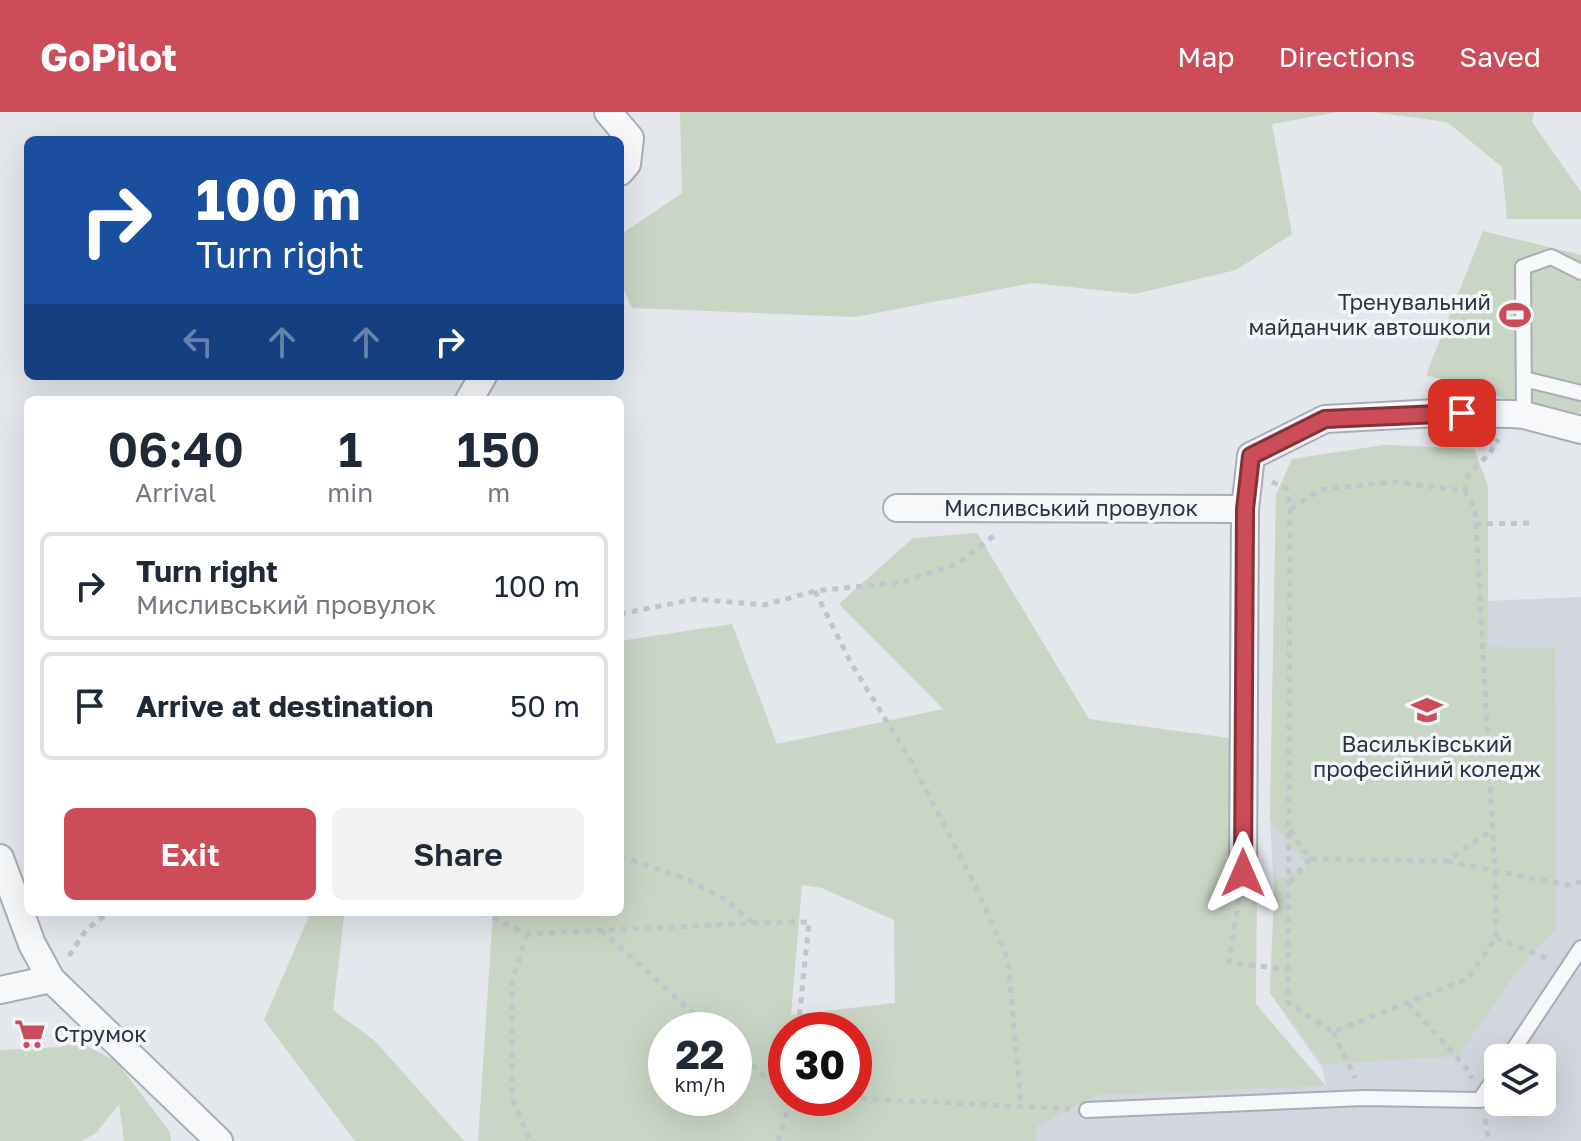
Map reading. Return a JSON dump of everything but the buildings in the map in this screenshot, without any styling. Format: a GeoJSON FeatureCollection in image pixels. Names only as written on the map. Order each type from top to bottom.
{"type":"FeatureCollection","features":[{"type":"Feature","properties":{"kind":"street"},"geometry":{"type":"LineString","coordinates":[[608,112],[630,138],[624,167]]}},
{"type":"Feature","properties":{"kind":"street"},"geometry":{"type":"LineString","coordinates":[[1243,873],[1245,509],[1251,456],[1325,419],[1437,413],[1518,414],[1581,430]]}},
{"type":"Feature","properties":{"kind":"street","name":"Мисливський провулок"},"geometry":{"type":"LineString","coordinates":[[897,508],[1245,509]]}},
{"type":"Feature","properties":{"kind":"street"},"geometry":{"type":"LineString","coordinates":[[0,858],[32,944],[51,979],[219,1141]]}},
{"type":"Feature","properties":{"kind":"street"},"geometry":{"type":"LineString","coordinates":[[0,990],[51,979]]}},
{"type":"Feature","properties":{"kind":"lane"},"geometry":{"type":"LineString","coordinates":[[1518,414],[1524,379],[1523,267],[1551,257],[1581,272]]}},
{"type":"Feature","properties":{"kind":"lane"},"geometry":{"type":"LineString","coordinates":[[1524,379],[1581,393]]}},
{"type":"Feature","properties":{"kind":"lane"},"geometry":{"type":"LineString","coordinates":[[1517,1044],[1581,948]]}},
{"type":"Feature","properties":{"kind":"lane"},"geometry":{"type":"LineString","coordinates":[[1087,1110],[1364,1098],[1480,1100],[1484,1094]]}},
{"type":"Feature","properties":{"kind":"path"},"geometry":{"type":"LineString","coordinates":[[1333,1032],[1467,979],[1496,938],[1475,508],[1465,491],[1468,475],[1490,453],[1518,414]]}},
{"type":"Feature","properties":{"kind":"path"},"geometry":{"type":"LineString","coordinates":[[1364,1098],[1333,1032],[1288,1003],[1290,510],[1321,489],[1396,482],[1465,491]]}},
{"type":"Feature","properties":{"kind":"path"},"geometry":{"type":"LineString","coordinates":[[624,613],[695,599],[764,605],[815,591],[902,582],[959,563],[998,533],[1019,507]]}},
{"type":"Feature","properties":{"kind":"path"},"geometry":{"type":"LineString","coordinates":[[1475,524],[1533,523]]}},
{"type":"Feature","properties":{"kind":"path"},"geometry":{"type":"LineString","coordinates":[[815,591],[851,663],[911,761],[971,877],[1008,959],[1021,1107]]}},
{"type":"Feature","properties":{"kind":"path"},"geometry":{"type":"LineString","coordinates":[[1289,829],[1310,859]]}},
{"type":"Feature","properties":{"kind":"path"},"geometry":{"type":"LineString","coordinates":[[1446,861],[1492,829]]}},
{"type":"Feature","properties":{"kind":"path"},"geometry":{"type":"LineString","coordinates":[[624,857],[686,879],[726,900],[753,923]]}},
{"type":"Feature","properties":{"kind":"path"},"geometry":{"type":"LineString","coordinates":[[1288,884],[1310,859],[1446,861],[1566,885],[1581,882]]}},
{"type":"Feature","properties":{"kind":"path"},"geometry":{"type":"LineString","coordinates":[[1243,873],[1229,962],[1288,970]]}},
{"type":"Feature","properties":{"kind":"path"},"geometry":{"type":"LineString","coordinates":[[51,979],[86,930],[104,916]]}},
{"type":"Feature","properties":{"kind":"path"},"geometry":{"type":"LineString","coordinates":[[490,916],[527,934],[809,922],[800,1012]]}},
{"type":"Feature","properties":{"kind":"path"},"geometry":{"type":"LineString","coordinates":[[601,930],[692,1012]]}},
{"type":"Feature","properties":{"kind":"path"},"geometry":{"type":"LineString","coordinates":[[527,934],[512,982],[512,1098],[530,1141]]}},
{"type":"Feature","properties":{"kind":"path"},"geometry":{"type":"LineString","coordinates":[[1496,938],[1569,967]]}},
{"type":"Feature","properties":{"kind":"path"},"geometry":{"type":"LineString","coordinates":[[1408,1003],[1468,1070],[1480,1100]]}},
{"type":"Feature","properties":{"kind":"path"},"geometry":{"type":"LineString","coordinates":[[752,1065],[768,1079]]}},
{"type":"Feature","properties":{"kind":"path"},"geometry":{"type":"LineString","coordinates":[[872,1099],[1087,1110]]}},
{"type":"Feature","properties":{"kind":"path"},"geometry":{"type":"LineString","coordinates":[[778,1141],[784,1116]]}},
{"type":"Feature","properties":{"kind":"shaded area","name":"Васильківський професійний коледж"},"geometry":{"type":"Polygon","coordinates":[[[1385,445],[1474,449],[1488,486],[1488,601],[1581,597],[1581,1141],[1017,1141],[1020,1096],[1326,1086],[1322,1068],[1270,993],[1274,891],[1270,819],[1276,495],[1292,459],[1385,445]]]}},
{"type":"Feature","properties":{"kind":"green space"},"geometry":{"type":"Polygon","coordinates":[[[680,112],[1338,112],[1272,124],[1292,234],[1236,270],[1135,294],[1033,283],[855,317],[632,308],[624,290],[624,232],[682,193],[680,112]]]}},
{"type":"Feature","properties":{"kind":"green space"},"geometry":{"type":"Polygon","coordinates":[[[1373,112],[1534,112],[1532,122],[1581,192],[1581,219],[1507,219],[1502,167],[1447,122],[1373,112]]]}},
{"type":"Feature","properties":{"kind":"green space","name":"Тренувальний майданчик автошколи"},"geometry":{"type":"Polygon","coordinates":[[[1483,231],[1581,255],[1581,421],[1426,375],[1483,231]]]}},
{"type":"Feature","properties":{"kind":"green space","name":"Васильківський професійний коледж"},"geometry":{"type":"Polygon","coordinates":[[[1385,445],[1474,449],[1488,486],[1488,647],[1555,648],[1556,928],[1518,970],[1458,1056],[1323,1064],[1270,993],[1275,881],[1308,866],[1270,819],[1276,495],[1292,459],[1385,445]]]}},
{"type":"Feature","properties":{"kind":"green space"},"geometry":{"type":"Polygon","coordinates":[[[977,533],[1089,719],[1258,742],[1256,1004],[1326,1086],[1098,1095],[1037,1126],[1036,1141],[478,1141],[493,916],[624,916],[624,640],[732,624],[777,744],[943,709],[839,604],[913,538],[977,533]],[[802,885],[791,1012],[768,1012],[768,1116],[872,1116],[872,1012],[817,1012],[895,1003],[894,920],[822,888],[802,885]]]}},
{"type":"Feature","properties":{"kind":"green space"},"geometry":{"type":"Polygon","coordinates":[[[309,916],[343,916],[333,1010],[375,1041],[464,1141],[355,1141],[264,1020],[309,916]]]}},
{"type":"Feature","properties":{"kind":"green space"},"geometry":{"type":"Polygon","coordinates":[[[78,1041],[117,1062],[170,1132],[171,1141],[124,1141],[119,1104],[96,1133],[82,1141],[0,1141],[0,1050],[61,1047],[78,1041]]]}},
{"type":"Feature","properties":{"kind":"place","name":"Тренувальний майданчик автошколи"},"geometry":{"type":"Point","coordinates":[1515,315]}},
{"type":"Feature","properties":{"kind":"place","name":"Васильківський професійний коледж"},"geometry":{"type":"Point","coordinates":[1427,710]}},
{"type":"Feature","properties":{"kind":"place","name":"Струмок"},"geometry":{"type":"Point","coordinates":[30,1034]}},
{"type":"Feature","properties":{"kind":"route"},"geometry":{"type":"LineString","coordinates":[[1243,873],[1245,509],[1251,456],[1325,419],[1462,413]]}}]}
